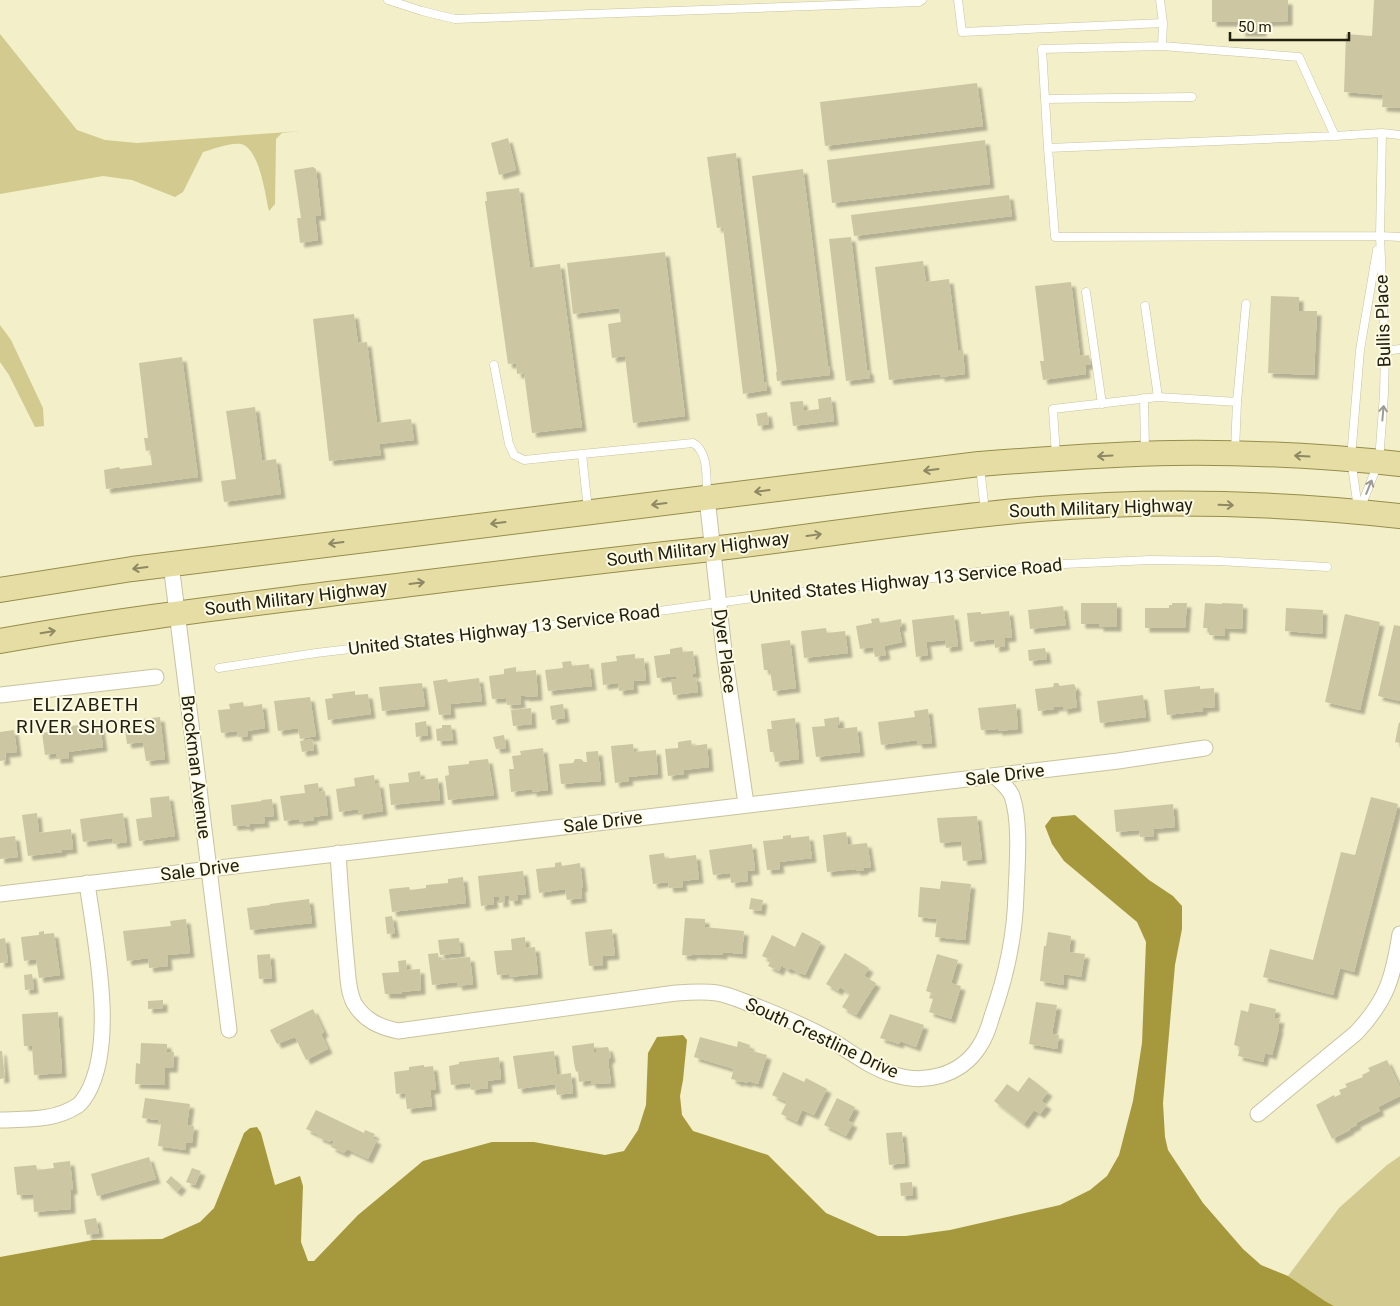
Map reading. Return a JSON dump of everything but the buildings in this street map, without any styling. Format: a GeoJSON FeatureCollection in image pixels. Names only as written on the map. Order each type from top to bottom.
{"type":"FeatureCollection","features":[{"type":"Feature","properties":{"kind":"main road"},"geometry":{"type":"LineString","coordinates":[[0,590],[171,564],[980,464],[1056,458],[1173,453],[1278,454],[1389,462]]}},
{"type":"Feature","properties":{"kind":"main road","name":"South Military Highway"},"geometry":{"type":"LineString","coordinates":[[0,641],[178,613],[985,514],[1052,508],[1154,504],[1278,506],[1400,516]]}},
{"type":"Feature","properties":{"kind":"street","name":"Dyer Place"},"geometry":{"type":"LineString","coordinates":[[707,498],[724,651],[746,804]]}},
{"type":"Feature","properties":{"kind":"street","name":"Brockman Avenue"},"geometry":{"type":"LineString","coordinates":[[171,564],[229,1030]]}},
{"type":"Feature","properties":{"kind":"street"},"geometry":{"type":"LineString","coordinates":[[0,694],[156,677]]}},
{"type":"Feature","properties":{"kind":"street","name":"Sale Drive"},"geometry":{"type":"LineString","coordinates":[[0,894],[746,804],[995,776],[1205,748]]}},
{"type":"Feature","properties":{"kind":"street","name":"South Crestline Drive"},"geometry":{"type":"LineString","coordinates":[[338,853],[350,988],[354,1002],[362,1013],[372,1022],[384,1028],[398,1031],[676,993],[719,993],[774,1013],[829,1039],[876,1067],[892,1074],[928,1079],[942,1076],[957,1069],[979,1048],[987,1033],[1001,990],[1012,942],[1018,846],[1016,817],[1011,795],[1004,784],[995,776]]}},
{"type":"Feature","properties":{"kind":"street"},"geometry":{"type":"LineString","coordinates":[[0,1120],[46,1118],[59,1115],[82,1102],[96,1073],[102,1009],[100,974],[87,883]]}},
{"type":"Feature","properties":{"kind":"street"},"geometry":{"type":"LineString","coordinates":[[1258,1114],[1356,1033],[1368,1020],[1381,1002],[1388,986],[1395,964],[1400,934]]}},
{"type":"Feature","properties":{"kind":"lane"},"geometry":{"type":"LineString","coordinates":[[388,0],[455,19],[919,2],[922,0]]}},
{"type":"Feature","properties":{"kind":"lane"},"geometry":{"type":"LineString","coordinates":[[958,0],[962,32],[1162,23]]}},
{"type":"Feature","properties":{"kind":"lane"},"geometry":{"type":"LineString","coordinates":[[1160,0],[1162,46]]}},
{"type":"Feature","properties":{"kind":"lane"},"geometry":{"type":"LineString","coordinates":[[1335,136],[1299,57],[1162,46],[1042,49],[1056,237],[1400,237]]}},
{"type":"Feature","properties":{"kind":"lane"},"geometry":{"type":"LineString","coordinates":[[1045,98],[1192,97]]}},
{"type":"Feature","properties":{"kind":"lane"},"geometry":{"type":"LineString","coordinates":[[1048,148],[1335,136],[1382,132],[1400,135]]}},
{"type":"Feature","properties":{"kind":"lane"},"geometry":{"type":"LineString","coordinates":[[1380,236],[1382,132]]}},
{"type":"Feature","properties":{"kind":"lane","name":"Bullis Place"},"geometry":{"type":"LineString","coordinates":[[1358,512],[1389,462],[1384,394],[1386,351],[1380,236]]}},
{"type":"Feature","properties":{"kind":"lane","name":"Bullis Place"},"geometry":{"type":"LineString","coordinates":[[1358,512],[1351,458],[1360,350],[1380,236]]}},
{"type":"Feature","properties":{"kind":"lane"},"geometry":{"type":"LineString","coordinates":[[1086,292],[1102,404]]}},
{"type":"Feature","properties":{"kind":"lane"},"geometry":{"type":"LineString","coordinates":[[1235,454],[1237,402],[1246,304]]}},
{"type":"Feature","properties":{"kind":"lane"},"geometry":{"type":"LineString","coordinates":[[1145,306],[1158,397]]}},
{"type":"Feature","properties":{"kind":"lane"},"geometry":{"type":"LineString","coordinates":[[1386,351],[1400,349]]}},
{"type":"Feature","properties":{"kind":"lane"},"geometry":{"type":"LineString","coordinates":[[494,365],[509,444],[514,455],[524,460],[693,443],[699,446],[704,454],[707,498]]}},
{"type":"Feature","properties":{"kind":"lane"},"geometry":{"type":"LineString","coordinates":[[1056,458],[1053,409],[1158,397],[1237,402]]}},
{"type":"Feature","properties":{"kind":"lane"},"geometry":{"type":"LineString","coordinates":[[1144,398],[1145,454]]}},
{"type":"Feature","properties":{"kind":"lane"},"geometry":{"type":"LineString","coordinates":[[582,454],[588,512]]}},
{"type":"Feature","properties":{"kind":"lane"},"geometry":{"type":"LineString","coordinates":[[980,464],[985,514]]}},
{"type":"Feature","properties":{"kind":"lane","name":"United States Highway 13 Service Road"},"geometry":{"type":"LineString","coordinates":[[219,668],[316,653],[594,620],[718,602],[1064,564],[1150,560],[1218,561],[1328,567]]}},
{"type":"Feature","properties":{"kind":"shaded area"},"geometry":{"type":"Polygon","coordinates":[[[0,34],[77,130],[105,140],[137,143],[301,131],[282,133],[276,139],[275,204],[269,211],[257,163],[253,154],[241,144],[222,146],[203,152],[183,192],[175,197],[132,180],[103,176],[0,194],[0,34]]]}},
{"type":"Feature","properties":{"kind":"shaded area"},"geometry":{"type":"Polygon","coordinates":[[[0,325],[11,340],[43,408],[44,426],[35,427],[9,375],[0,362],[0,325]]]}},
{"type":"Feature","properties":{"kind":"shaded area"},"geometry":{"type":"Polygon","coordinates":[[[1075,815],[1149,880],[1173,896],[1182,906],[1182,929],[1175,965],[1163,1103],[1165,1137],[1168,1150],[1203,1203],[1243,1249],[1261,1265],[1288,1276],[1334,1306],[0,1306],[0,1257],[93,1240],[162,1239],[200,1222],[214,1208],[244,1133],[250,1128],[257,1127],[261,1133],[275,1185],[300,1176],[303,1186],[301,1242],[308,1261],[314,1261],[358,1215],[423,1161],[492,1142],[534,1142],[605,1155],[624,1151],[638,1130],[646,1105],[648,1053],[657,1037],[683,1035],[687,1040],[680,1096],[682,1115],[693,1131],[768,1155],[826,1213],[878,1236],[906,1236],[950,1230],[1060,1205],[1090,1190],[1107,1176],[1119,1155],[1133,1101],[1142,1043],[1146,942],[1137,922],[1064,861],[1052,844],[1045,826],[1052,817],[1075,815]]]}},
{"type":"Feature","properties":{"kind":"shaded area"},"geometry":{"type":"Polygon","coordinates":[[[1400,1156],[1400,1306],[1334,1306],[1288,1276],[1339,1208],[1387,1165],[1400,1156]]]}},
{"type":"Feature","properties":{"kind":"district","name":"ELIZABETH RIVER SHORES"},"geometry":{"type":"Point","coordinates":[86,715]}}]}
